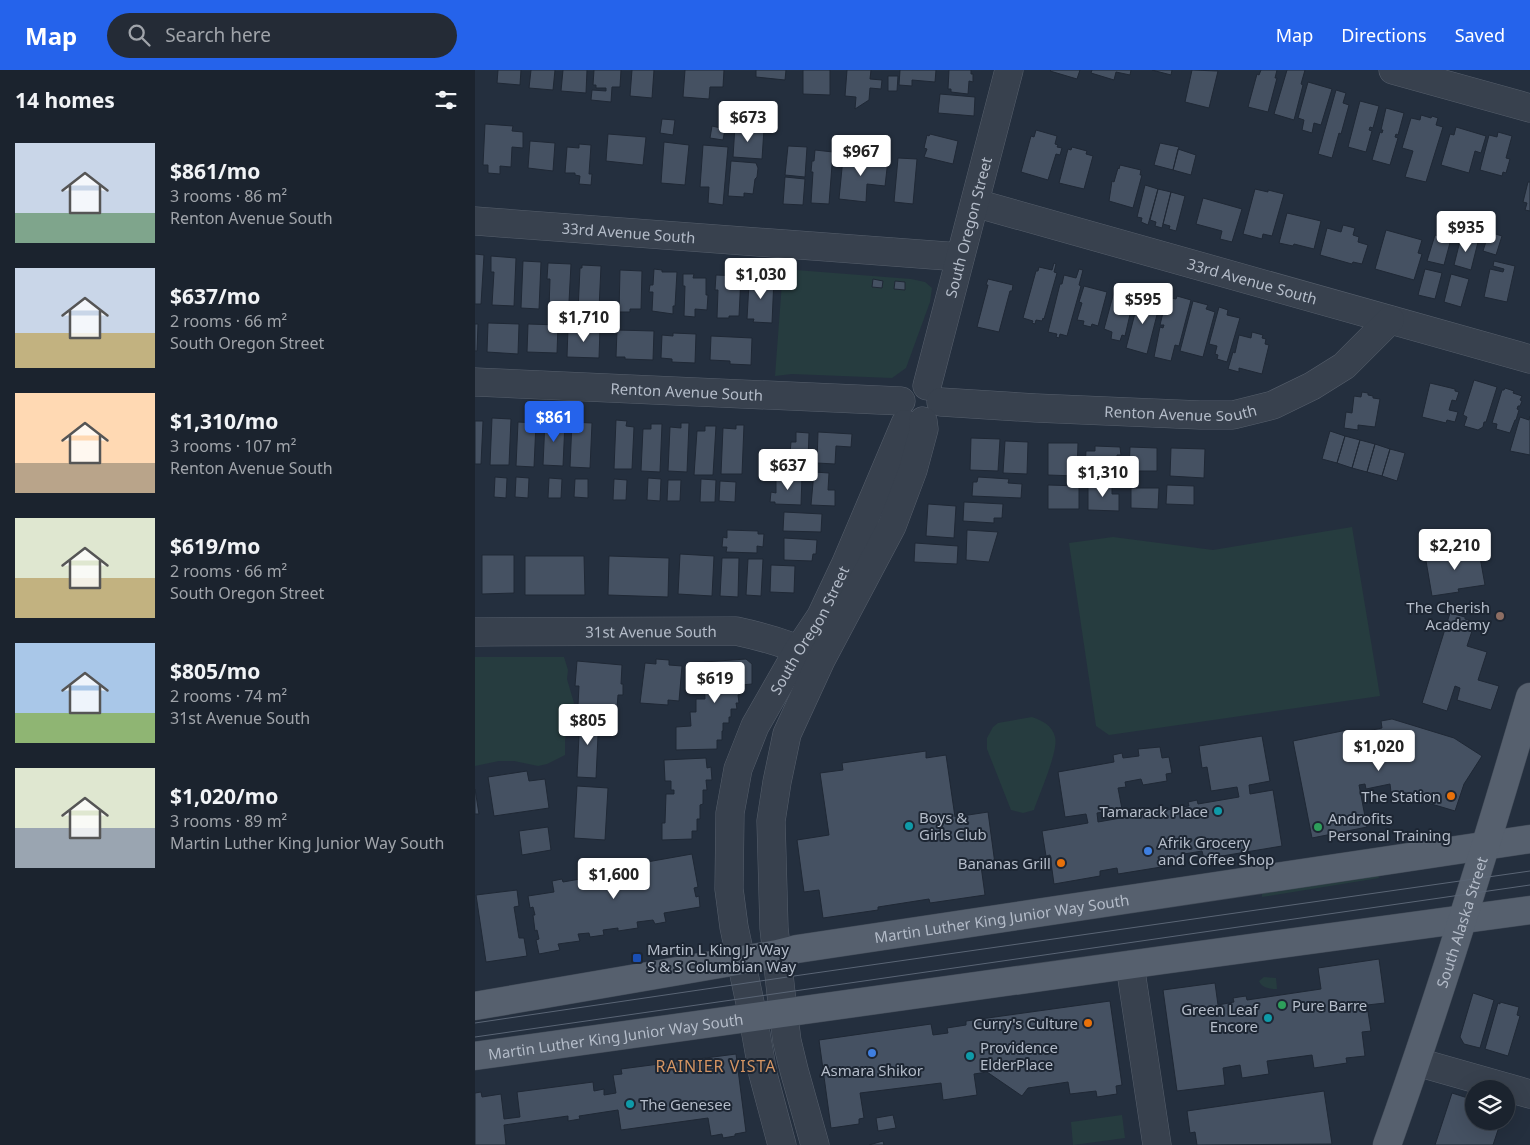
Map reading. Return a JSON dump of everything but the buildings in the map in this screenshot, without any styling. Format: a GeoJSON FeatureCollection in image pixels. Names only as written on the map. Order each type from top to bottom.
{"type":"FeatureCollection","features":[{"type":"Feature","properties":{"kind":"main road","name":"South Alaska Street"},"geometry":{"type":"LineString","coordinates":[[1387,1145],[1417,1062],[1529,707]]}},
{"type":"Feature","properties":{"kind":"main road","name":"Martin Luther King Junior Way South"},"geometry":{"type":"LineString","coordinates":[[475,1006],[797,949],[1530,839]]}},
{"type":"Feature","properties":{"kind":"main road","name":"Martin Luther King Junior Way South"},"geometry":{"type":"LineString","coordinates":[[475,1056],[1530,910]]}},
{"type":"Feature","properties":{"kind":"street","name":"South Oregon Street"},"geometry":{"type":"LineString","coordinates":[[815,1145],[794,1070],[783,1014],[774,928],[771,821],[777,782],[787,734],[821,616],[883,477],[919,407],[1009,70]]}},
{"type":"Feature","properties":{"kind":"street"},"geometry":{"type":"LineString","coordinates":[[1393,70],[1530,108]]}},
{"type":"Feature","properties":{"kind":"street","name":"33rd Avenue South"},"geometry":{"type":"LineString","coordinates":[[975,203],[1530,359]]}},
{"type":"Feature","properties":{"kind":"street","name":"33rd Avenue South"},"geometry":{"type":"LineString","coordinates":[[475,221],[960,257]]}},
{"type":"Feature","properties":{"kind":"street","name":"Renton Avenue South"},"geometry":{"type":"LineString","coordinates":[[475,382],[919,407],[1036,408],[1233,415],[1273,404],[1312,386],[1344,366],[1390,320]]}},
{"type":"Feature","properties":{"kind":"street","name":"31st Avenue South"},"geometry":{"type":"LineString","coordinates":[[475,632],[736,631],[766,637],[810,655]]}},
{"type":"Feature","properties":{"kind":"street","name":"South Oregon Street"},"geometry":{"type":"LineString","coordinates":[[782,1145],[763,1074],[753,1017],[735,936],[729,889],[730,813],[738,769],[755,726],[810,655]]}},
{"type":"Feature","properties":{"kind":"street"},"geometry":{"type":"LineString","coordinates":[[1130,965],[1157,1145]]}},
{"type":"Feature","properties":{"kind":"street"},"geometry":{"type":"LineString","coordinates":[[1417,1062],[1528,1087]]}},
{"type":"Feature","properties":{"kind":"green space"},"geometry":{"type":"Polygon","coordinates":[[[783,269],[911,279],[925,282],[932,288],[930,302],[906,368],[892,378],[792,374],[775,376],[783,269]]]}},
{"type":"Feature","properties":{"kind":"green space"},"geometry":{"type":"Polygon","coordinates":[[[1352,527],[1380,696],[1109,735],[1096,726],[1069,543],[1113,537],[1213,550],[1352,527]]]}},
{"type":"Feature","properties":{"kind":"green space"},"geometry":{"type":"Polygon","coordinates":[[[475,657],[564,657],[568,670],[567,679],[574,703],[565,740],[565,755],[547,764],[538,766],[514,761],[499,761],[475,766],[475,657]]]}},
{"type":"Feature","properties":{"kind":"green space"},"geometry":{"type":"Polygon","coordinates":[[[1032,717],[1049,726],[1054,733],[1055,743],[1051,762],[1034,810],[1023,813],[1011,810],[987,749],[987,738],[993,727],[998,723],[1032,717]]]}},
{"type":"Feature","properties":{"kind":"green space"},"geometry":{"type":"Polygon","coordinates":[[[1378,874],[1379,878],[1262,897],[1262,893],[1378,874]]]}},
{"type":"Feature","properties":{"kind":"green space"},"geometry":{"type":"Polygon","coordinates":[[[1264,977],[1276,978],[1277,989],[1264,987],[1259,981],[1264,977]]]}},
{"type":"Feature","properties":{"kind":"green space"},"geometry":{"type":"Polygon","coordinates":[[[1122,1115],[1125,1138],[1073,1145],[1071,1122],[1122,1115]]]}},
{"type":"Feature","properties":{"kind":"tram line"},"geometry":{"type":"LineString","coordinates":[[475,1023],[1530,871]]}},
{"type":"Feature","properties":{"kind":"tram line"},"geometry":{"type":"LineString","coordinates":[[475,1037],[1530,885]]}},
{"type":"Feature","properties":{"kind":"place","name":"The Cherish Academy"},"geometry":{"type":"Point","coordinates":[1500,616]}},
{"type":"Feature","properties":{"kind":"place","name":"The Station"},"geometry":{"type":"Point","coordinates":[1451,796]}},
{"type":"Feature","properties":{"kind":"place","name":"Tamarack Place"},"geometry":{"type":"Point","coordinates":[1218,811]}},
{"type":"Feature","properties":{"kind":"place","name":"Boys & Girls Club"},"geometry":{"type":"Point","coordinates":[909,826]}},
{"type":"Feature","properties":{"kind":"place","name":"Androfits Personal Training"},"geometry":{"type":"Point","coordinates":[1318,827]}},
{"type":"Feature","properties":{"kind":"place","name":"Afrik Grocery and Coffee Shop"},"geometry":{"type":"Point","coordinates":[1148,851]}},
{"type":"Feature","properties":{"kind":"place","name":"Bananas Grill"},"geometry":{"type":"Point","coordinates":[1061,863]}},
{"type":"Feature","properties":{"kind":"place","name":"Martin L King Jr Way S & S Columbian Way"},"geometry":{"type":"Point","coordinates":[637,958]}},
{"type":"Feature","properties":{"kind":"place","name":"Pure Barre"},"geometry":{"type":"Point","coordinates":[1282,1005]}},
{"type":"Feature","properties":{"kind":"place","name":"Green Leaf Encore"},"geometry":{"type":"Point","coordinates":[1268,1018]}},
{"type":"Feature","properties":{"kind":"place","name":"Curry's Culture"},"geometry":{"type":"Point","coordinates":[1088,1023]}},
{"type":"Feature","properties":{"kind":"place","name":"Asmara Shikor"},"geometry":{"type":"Point","coordinates":[872,1053]}},
{"type":"Feature","properties":{"kind":"place","name":"Providence ElderPlace"},"geometry":{"type":"Point","coordinates":[970,1056]}},
{"type":"Feature","properties":{"kind":"place","name":"The Genesee"},"geometry":{"type":"Point","coordinates":[630,1104]}},
{"type":"Feature","properties":{"kind":"district","name":"RAINIER VISTA"},"geometry":{"type":"Point","coordinates":[716,1066]}}]}
